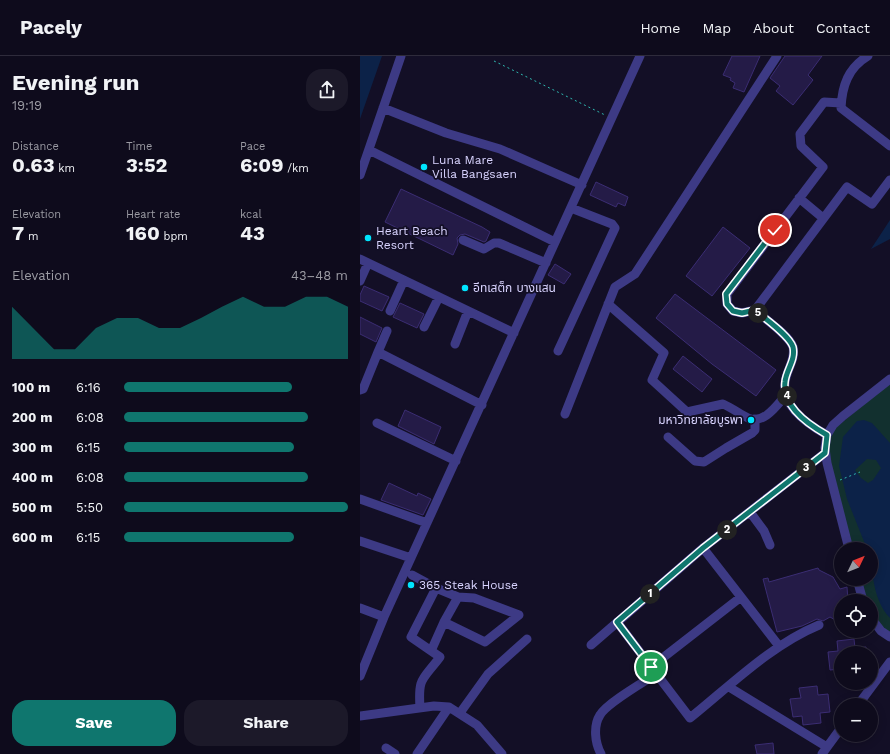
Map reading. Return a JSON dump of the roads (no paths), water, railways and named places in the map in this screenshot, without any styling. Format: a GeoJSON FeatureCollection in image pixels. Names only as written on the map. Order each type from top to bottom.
{"type":"FeatureCollection","features":[{"type":"Feature","properties":{"kind":"street"},"geometry":{"type":"LineString","coordinates":[[360,175],[401,56]]}},
{"type":"Feature","properties":{"kind":"street"},"geometry":{"type":"LineString","coordinates":[[360,676],[363,659],[482,405],[613,119],[640,56]]}},
{"type":"Feature","properties":{"kind":"street"},"geometry":{"type":"LineString","coordinates":[[565,414],[615,287],[635,274],[777,56]]}},
{"type":"Feature","properties":{"kind":"street"},"geometry":{"type":"LineString","coordinates":[[868,56],[849,73],[842,90],[841,108],[890,146]]}},
{"type":"Feature","properties":{"kind":"street"},"geometry":{"type":"LineString","coordinates":[[841,103],[824,102],[800,134],[801,146],[823,167],[726,294],[727,304],[733,311],[742,313],[755,310],[847,187],[872,204],[890,180]]}},
{"type":"Feature","properties":{"kind":"street"},"geometry":{"type":"LineString","coordinates":[[383,108],[446,133],[500,148],[582,185]]}},
{"type":"Feature","properties":{"kind":"street"},"geometry":{"type":"LineString","coordinates":[[369,150],[556,242]]}},
{"type":"Feature","properties":{"kind":"street"},"geometry":{"type":"LineString","coordinates":[[799,198],[823,218]]}},
{"type":"Feature","properties":{"kind":"street"},"geometry":{"type":"LineString","coordinates":[[558,351],[615,228],[612,224],[571,208]]}},
{"type":"Feature","properties":{"kind":"street"},"geometry":{"type":"LineString","coordinates":[[463,240],[484,250],[494,244],[500,243],[546,264]]}},
{"type":"Feature","properties":{"kind":"street"},"geometry":{"type":"LineString","coordinates":[[360,281],[364,261],[514,333]]}},
{"type":"Feature","properties":{"kind":"street"},"geometry":{"type":"LineString","coordinates":[[390,311],[404,280]]}},
{"type":"Feature","properties":{"kind":"street"},"geometry":{"type":"LineString","coordinates":[[424,326],[439,297]]}},
{"type":"Feature","properties":{"kind":"street"},"geometry":{"type":"LineString","coordinates":[[608,304],[664,353],[652,380],[687,412],[724,404],[750,419],[761,418],[770,413],[786,395]]}},
{"type":"Feature","properties":{"kind":"street"},"geometry":{"type":"LineString","coordinates":[[755,310],[787,337],[793,346],[794,357],[785,383],[786,395],[796,412],[811,426],[827,435]]}},
{"type":"Feature","properties":{"kind":"street"},"geometry":{"type":"LineString","coordinates":[[455,344],[468,311]]}},
{"type":"Feature","properties":{"kind":"street"},"geometry":{"type":"LineString","coordinates":[[360,390],[363,389],[387,331]]}},
{"type":"Feature","properties":{"kind":"street"},"geometry":{"type":"LineString","coordinates":[[378,352],[482,405]]}},
{"type":"Feature","properties":{"kind":"street"},"geometry":{"type":"LineString","coordinates":[[847,542],[825,453],[827,435],[833,425],[843,416],[890,379]]}},
{"type":"Feature","properties":{"kind":"street"},"geometry":{"type":"LineString","coordinates":[[668,437],[695,461],[704,462],[752,433],[755,430],[755,419]]}},
{"type":"Feature","properties":{"kind":"street"},"geometry":{"type":"LineString","coordinates":[[378,423],[456,461]]}},
{"type":"Feature","properties":{"kind":"street"},"geometry":{"type":"LineString","coordinates":[[591,644],[703,548],[825,453]]}},
{"type":"Feature","properties":{"kind":"street"},"geometry":{"type":"LineString","coordinates":[[360,499],[427,523]]}},
{"type":"Feature","properties":{"kind":"street"},"geometry":{"type":"LineString","coordinates":[[750,512],[764,531],[770,545]]}},
{"type":"Feature","properties":{"kind":"street"},"geometry":{"type":"LineString","coordinates":[[360,541],[411,558]]}},
{"type":"Feature","properties":{"kind":"street"},"geometry":{"type":"LineString","coordinates":[[703,548],[779,646]]}},
{"type":"Feature","properties":{"kind":"street"},"geometry":{"type":"LineString","coordinates":[[412,575],[436,588],[458,597],[474,598],[519,615],[485,642],[444,622]]}},
{"type":"Feature","properties":{"kind":"street"},"geometry":{"type":"LineString","coordinates":[[420,708],[419,687],[423,678],[440,657],[410,637],[436,588]]}},
{"type":"Feature","properties":{"kind":"street"},"geometry":{"type":"LineString","coordinates":[[431,650],[458,597]]}},
{"type":"Feature","properties":{"kind":"street"},"geometry":{"type":"LineString","coordinates":[[601,754],[598,748],[595,729],[600,714],[741,597]]}},
{"type":"Feature","properties":{"kind":"street"},"geometry":{"type":"LineString","coordinates":[[360,608],[384,617]]}},
{"type":"Feature","properties":{"kind":"street"},"geometry":{"type":"LineString","coordinates":[[617,622],[690,718],[779,646],[800,633],[819,625]]}},
{"type":"Feature","properties":{"kind":"street"},"geometry":{"type":"LineString","coordinates":[[878,627],[890,637]]}},
{"type":"Feature","properties":{"kind":"street"},"geometry":{"type":"LineString","coordinates":[[460,713],[488,674],[527,639]]}},
{"type":"Feature","properties":{"kind":"street"},"geometry":{"type":"LineString","coordinates":[[863,698],[890,662]]}},
{"type":"Feature","properties":{"kind":"street"},"geometry":{"type":"LineString","coordinates":[[729,687],[824,750],[834,737]]}},
{"type":"Feature","properties":{"kind":"street"},"geometry":{"type":"LineString","coordinates":[[360,716],[434,706],[449,707],[477,725],[502,754]]}},
{"type":"Feature","properties":{"kind":"street"},"geometry":{"type":"LineString","coordinates":[[417,754],[449,707]]}},
{"type":"Feature","properties":{"kind":"street"},"geometry":{"type":"LineString","coordinates":[[386,748],[395,754]]}},
{"type":"Feature","properties":{"kind":"water"},"geometry":{"type":"Polygon","coordinates":[[[360,56],[382,56],[360,119],[360,56]]]}},
{"type":"Feature","properties":{"kind":"water"},"geometry":{"type":"Polygon","coordinates":[[[890,220],[890,239],[871,249],[890,220]]]}},
{"type":"Feature","properties":{"kind":"water"},"geometry":{"type":"Polygon","coordinates":[[[864,420],[872,423],[890,443],[890,618],[880,604],[878,594],[874,586],[878,586],[878,542],[864,542],[847,499],[839,466],[843,437],[857,421],[864,420]],[[867,459],[855,470],[861,478],[868,483],[873,480],[881,468],[876,460],[867,459]]]}},
{"type":"Feature","properties":{"kind":"place","name":"Luna Mare Villa Bangsaen"},"geometry":{"type":"Point","coordinates":[424,167]}},
{"type":"Feature","properties":{"kind":"place","name":"Heart Beach Resort"},"geometry":{"type":"Point","coordinates":[368,238]}},
{"type":"Feature","properties":{"kind":"place","name":"อีทเสต็ก บางแสน"},"geometry":{"type":"Point","coordinates":[465,288]}},
{"type":"Feature","properties":{"kind":"place","name":"มหาวิทยาลัยบูรพา"},"geometry":{"type":"Point","coordinates":[751,420]}},
{"type":"Feature","properties":{"kind":"place","name":"365 Steak House"},"geometry":{"type":"Point","coordinates":[411,585]}}]}
